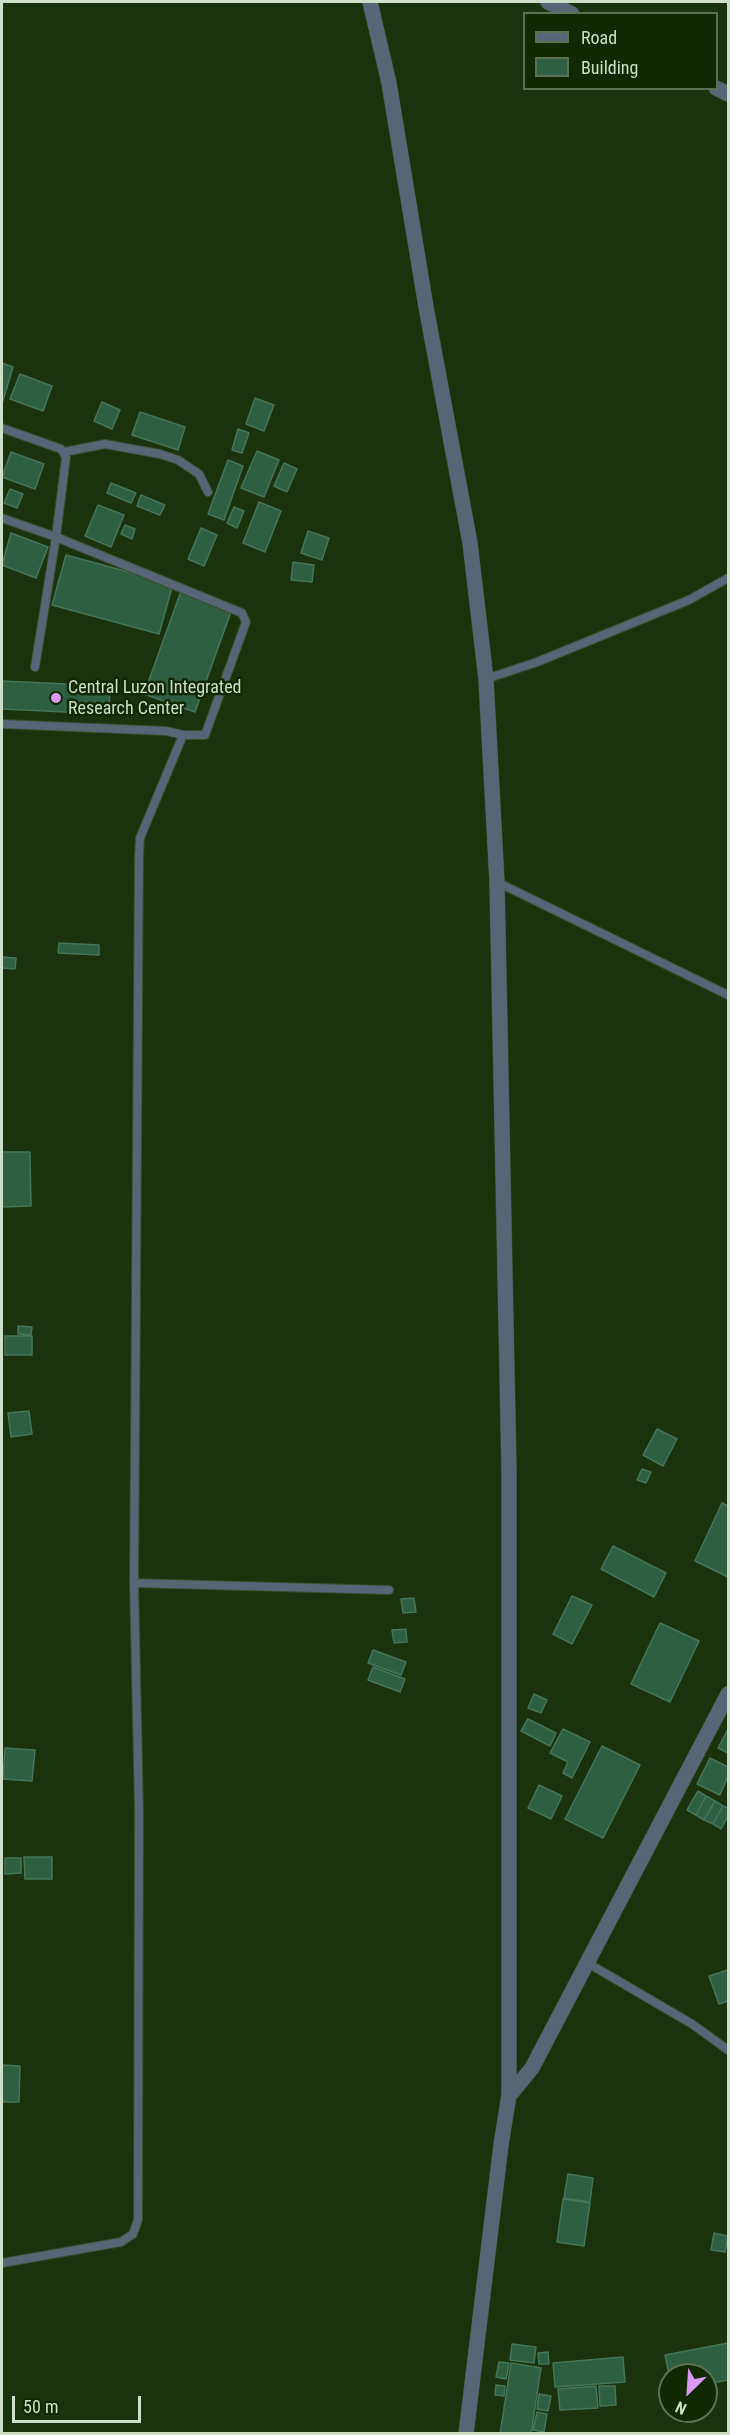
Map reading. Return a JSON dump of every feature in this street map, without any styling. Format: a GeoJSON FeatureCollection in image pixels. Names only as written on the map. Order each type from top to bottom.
{"type":"FeatureCollection","features":[{"type":"Feature","properties":{"kind":"street"},"geometry":{"type":"LineString","coordinates":[[370,2],[389,83],[426,307],[470,543],[486,679],[498,882],[509,1470],[509,2096],[466,2433]]}},
{"type":"Feature","properties":{"kind":"street"},"geometry":{"type":"LineString","coordinates":[[548,2],[568,12]]}},
{"type":"Feature","properties":{"kind":"street"},"geometry":{"type":"LineString","coordinates":[[509,2096],[532,2068],[729,1694]]}},
{"type":"Feature","properties":{"kind":"lane"},"geometry":{"type":"LineString","coordinates":[[2,428],[61,449],[66,456],[56,537],[35,667]]}},
{"type":"Feature","properties":{"kind":"lane"},"geometry":{"type":"LineString","coordinates":[[64,452],[105,444],[160,454],[178,460],[199,474],[208,492]]}},
{"type":"Feature","properties":{"kind":"lane"},"geometry":{"type":"LineString","coordinates":[[2,518],[56,537],[242,613],[246,617],[205,735],[183,735],[166,731],[2,724]]}},
{"type":"Feature","properties":{"kind":"lane"},"geometry":{"type":"LineString","coordinates":[[486,679],[537,662],[689,600],[729,578]]}},
{"type":"Feature","properties":{"kind":"lane"},"geometry":{"type":"LineString","coordinates":[[2,2263],[121,2242],[133,2235],[138,2220],[139,1810],[134,1583],[140,838],[183,735]]}},
{"type":"Feature","properties":{"kind":"lane"},"geometry":{"type":"LineString","coordinates":[[498,882],[729,995]]}},
{"type":"Feature","properties":{"kind":"lane"},"geometry":{"type":"LineString","coordinates":[[134,1583],[389,1590]]}},
{"type":"Feature","properties":{"kind":"lane"},"geometry":{"type":"LineString","coordinates":[[586,1962],[692,2024],[729,2050]]}},
{"type":"Feature","properties":{"kind":"building"},"geometry":{"type":"Polygon","coordinates":[[[2,363],[13,367],[2,404],[2,363]]]}},
{"type":"Feature","properties":{"kind":"building"},"geometry":{"type":"Polygon","coordinates":[[[20,374],[52,386],[43,411],[10,399],[20,374]]]}},
{"type":"Feature","properties":{"kind":"building"},"geometry":{"type":"Polygon","coordinates":[[[255,398],[274,405],[264,431],[246,424],[255,398]]]}},
{"type":"Feature","properties":{"kind":"building"},"geometry":{"type":"Polygon","coordinates":[[[102,402],[120,410],[112,429],[94,421],[102,402]]]}},
{"type":"Feature","properties":{"kind":"building"},"geometry":{"type":"Polygon","coordinates":[[[140,412],[185,427],[178,450],[132,435],[140,412]]]}},
{"type":"Feature","properties":{"kind":"building"},"geometry":{"type":"Polygon","coordinates":[[[238,429],[249,433],[242,453],[232,450],[238,429]]]}},
{"type":"Feature","properties":{"kind":"building"},"geometry":{"type":"Polygon","coordinates":[[[257,451],[279,460],[264,497],[241,488],[257,451]]]}},
{"type":"Feature","properties":{"kind":"building"},"geometry":{"type":"Polygon","coordinates":[[[11,452],[44,464],[35,489],[2,477],[11,452]]]}},
{"type":"Feature","properties":{"kind":"building"},"geometry":{"type":"Polygon","coordinates":[[[228,460],[243,466],[224,520],[208,514],[228,460]]]}},
{"type":"Feature","properties":{"kind":"building"},"geometry":{"type":"Polygon","coordinates":[[[284,463],[297,469],[287,492],[274,486],[284,463]]]}},
{"type":"Feature","properties":{"kind":"building"},"geometry":{"type":"Polygon","coordinates":[[[111,483],[136,493],[131,503],[107,493],[111,483]]]}},
{"type":"Feature","properties":{"kind":"building"},"geometry":{"type":"Polygon","coordinates":[[[10,489],[23,494],[17,508],[4,503],[10,489]]]}},
{"type":"Feature","properties":{"kind":"building"},"geometry":{"type":"Polygon","coordinates":[[[141,495],[165,505],[160,515],[137,506],[141,495]]]}},
{"type":"Feature","properties":{"kind":"building"},"geometry":{"type":"Polygon","coordinates":[[[259,502],[281,511],[265,552],[243,543],[259,502]]]}},
{"type":"Feature","properties":{"kind":"building"},"geometry":{"type":"Polygon","coordinates":[[[98,505],[124,515],[111,547],[85,536],[98,505]]]}},
{"type":"Feature","properties":{"kind":"building"},"geometry":{"type":"Polygon","coordinates":[[[234,507],[244,511],[237,528],[227,523],[234,507]]]}},
{"type":"Feature","properties":{"kind":"building"},"geometry":{"type":"Polygon","coordinates":[[[125,525],[135,529],[132,539],[121,534],[125,525]]]}},
{"type":"Feature","properties":{"kind":"building"},"geometry":{"type":"Polygon","coordinates":[[[201,528],[217,535],[204,566],[188,559],[201,528]]]}},
{"type":"Feature","properties":{"kind":"building"},"geometry":{"type":"Polygon","coordinates":[[[308,531],[329,538],[322,560],[301,553],[308,531]]]}},
{"type":"Feature","properties":{"kind":"building"},"geometry":{"type":"Polygon","coordinates":[[[11,533],[48,547],[36,578],[2,565],[11,533]]]}},
{"type":"Feature","properties":{"kind":"building"},"geometry":{"type":"Polygon","coordinates":[[[66,555],[173,584],[159,634],[52,605],[66,555]]]}},
{"type":"Feature","properties":{"kind":"building"},"geometry":{"type":"Polygon","coordinates":[[[293,562],[314,565],[312,582],[291,580],[293,562]]]}},
{"type":"Feature","properties":{"kind":"building"},"geometry":{"type":"Polygon","coordinates":[[[181,591],[232,609],[195,712],[144,694],[181,591]]]}},
{"type":"Feature","properties":{"kind":"building","name":"Central Luzon Integrated Research Center"},"geometry":{"type":"Polygon","coordinates":[[[2,681],[110,686],[109,714],[2,709],[2,681]]]}},
{"type":"Feature","properties":{"kind":"building"},"geometry":{"type":"Polygon","coordinates":[[[59,943],[99,945],[99,955],[58,953],[59,943]]]}},
{"type":"Feature","properties":{"kind":"building"},"geometry":{"type":"Polygon","coordinates":[[[2,957],[16,958],[15,969],[2,968],[2,957]]]}},
{"type":"Feature","properties":{"kind":"building"},"geometry":{"type":"Polygon","coordinates":[[[2,1152],[30,1152],[31,1206],[2,1207],[2,1152]]]}},
{"type":"Feature","properties":{"kind":"building"},"geometry":{"type":"Polygon","coordinates":[[[18,1326],[32,1327],[31,1335],[18,1334],[18,1326]]]}},
{"type":"Feature","properties":{"kind":"building"},"geometry":{"type":"Polygon","coordinates":[[[5,1336],[32,1336],[32,1355],[5,1355],[5,1336]]]}},
{"type":"Feature","properties":{"kind":"building"},"geometry":{"type":"Polygon","coordinates":[[[29,1411],[32,1434],[11,1437],[8,1413],[29,1411]]]}},
{"type":"Feature","properties":{"kind":"building"},"geometry":{"type":"Polygon","coordinates":[[[657,1429],[677,1439],[663,1466],[643,1455],[657,1429]]]}},
{"type":"Feature","properties":{"kind":"building"},"geometry":{"type":"Polygon","coordinates":[[[642,1469],[651,1472],[646,1483],[637,1480],[642,1469]]]}},
{"type":"Feature","properties":{"kind":"building"},"geometry":{"type":"Polygon","coordinates":[[[722,1503],[728,1506],[728,1577],[695,1561],[722,1503]]]}},
{"type":"Feature","properties":{"kind":"building"},"geometry":{"type":"Polygon","coordinates":[[[613,1546],[666,1573],[654,1597],[601,1569],[613,1546]]]}},
{"type":"Feature","properties":{"kind":"building"},"geometry":{"type":"Polygon","coordinates":[[[572,1596],[592,1605],[572,1644],[553,1634],[572,1596]]]}},
{"type":"Feature","properties":{"kind":"building"},"geometry":{"type":"Polygon","coordinates":[[[414,1598],[416,1612],[403,1613],[401,1599],[414,1598]]]}},
{"type":"Feature","properties":{"kind":"building"},"geometry":{"type":"Polygon","coordinates":[[[660,1623],[699,1641],[670,1702],[631,1684],[660,1623]]]}},
{"type":"Feature","properties":{"kind":"building"},"geometry":{"type":"Polygon","coordinates":[[[406,1629],[407,1642],[394,1643],[392,1630],[406,1629]]]}},
{"type":"Feature","properties":{"kind":"building"},"geometry":{"type":"Polygon","coordinates":[[[373,1650],[406,1662],[401,1675],[368,1663],[373,1650]]]}},
{"type":"Feature","properties":{"kind":"building"},"geometry":{"type":"Polygon","coordinates":[[[373,1667],[405,1679],[400,1692],[368,1680],[373,1667]]]}},
{"type":"Feature","properties":{"kind":"building"},"geometry":{"type":"Polygon","coordinates":[[[534,1694],[547,1700],[541,1713],[528,1708],[534,1694]]]}},
{"type":"Feature","properties":{"kind":"building"},"geometry":{"type":"Polygon","coordinates":[[[528,1719],[556,1733],[550,1746],[521,1731],[528,1719]]]}},
{"type":"Feature","properties":{"kind":"building"},"geometry":{"type":"Polygon","coordinates":[[[563,1729],[590,1742],[572,1778],[563,1773],[568,1762],[550,1753],[563,1729]]]}},
{"type":"Feature","properties":{"kind":"building"},"geometry":{"type":"Polygon","coordinates":[[[728,1729],[728,1753],[718,1748],[728,1729]]]}},
{"type":"Feature","properties":{"kind":"building"},"geometry":{"type":"Polygon","coordinates":[[[602,1746],[640,1765],[603,1838],[565,1819],[602,1746]]]}},
{"type":"Feature","properties":{"kind":"building"},"geometry":{"type":"Polygon","coordinates":[[[5,1748],[35,1750],[32,1781],[3,1779],[5,1748]]]}},
{"type":"Feature","properties":{"kind":"building"},"geometry":{"type":"Polygon","coordinates":[[[710,1758],[728,1767],[728,1776],[720,1795],[697,1784],[710,1758]]]}},
{"type":"Feature","properties":{"kind":"building"},"geometry":{"type":"Polygon","coordinates":[[[539,1785],[562,1796],[551,1819],[528,1808],[539,1785]]]}},
{"type":"Feature","properties":{"kind":"building"},"geometry":{"type":"Polygon","coordinates":[[[698,1791],[706,1796],[696,1815],[687,1810],[698,1791]]]}},
{"type":"Feature","properties":{"kind":"building"},"geometry":{"type":"Polygon","coordinates":[[[706,1796],[715,1801],[704,1820],[696,1815],[706,1796]]]}},
{"type":"Feature","properties":{"kind":"building"},"geometry":{"type":"Polygon","coordinates":[[[715,1801],[723,1806],[713,1824],[704,1820],[715,1801]]]}},
{"type":"Feature","properties":{"kind":"building"},"geometry":{"type":"Polygon","coordinates":[[[723,1806],[728,1808],[728,1816],[721,1829],[713,1824],[723,1806]]]}},
{"type":"Feature","properties":{"kind":"building"},"geometry":{"type":"Polygon","coordinates":[[[24,1857],[52,1857],[52,1879],[25,1879],[24,1857]]]}},
{"type":"Feature","properties":{"kind":"building"},"geometry":{"type":"Polygon","coordinates":[[[5,1858],[21,1858],[21,1873],[5,1874],[5,1858]]]}},
{"type":"Feature","properties":{"kind":"building"},"geometry":{"type":"Polygon","coordinates":[[[728,1970],[728,2001],[719,2004],[709,1976],[728,1970]]]}},
{"type":"Feature","properties":{"kind":"building"},"geometry":{"type":"Polygon","coordinates":[[[2,2065],[20,2066],[19,2102],[2,2102],[2,2065]]]}},
{"type":"Feature","properties":{"kind":"building"},"geometry":{"type":"Polygon","coordinates":[[[568,2174],[593,2178],[590,2202],[564,2198],[568,2174]]]}},
{"type":"Feature","properties":{"kind":"building"},"geometry":{"type":"Polygon","coordinates":[[[563,2199],[590,2203],[584,2246],[557,2242],[563,2199]]]}},
{"type":"Feature","properties":{"kind":"building"},"geometry":{"type":"Polygon","coordinates":[[[714,2233],[728,2236],[725,2252],[711,2250],[714,2233]]]}},
{"type":"Feature","properties":{"kind":"building"},"geometry":{"type":"Polygon","coordinates":[[[728,2343],[728,2380],[718,2382],[718,2363],[667,2363],[665,2355],[728,2343]]]}},
{"type":"Feature","properties":{"kind":"building"},"geometry":{"type":"Polygon","coordinates":[[[512,2344],[536,2347],[534,2363],[510,2360],[512,2344]]]}},
{"type":"Feature","properties":{"kind":"building"},"geometry":{"type":"Polygon","coordinates":[[[548,2352],[549,2364],[539,2364],[538,2353],[548,2352]]]}},
{"type":"Feature","properties":{"kind":"building"},"geometry":{"type":"Polygon","coordinates":[[[623,2357],[625,2382],[555,2387],[553,2363],[623,2357]]]}},
{"type":"Feature","properties":{"kind":"building"},"geometry":{"type":"Polygon","coordinates":[[[499,2362],[509,2363],[506,2379],[496,2377],[499,2362]]]}},
{"type":"Feature","properties":{"kind":"building"},"geometry":{"type":"Polygon","coordinates":[[[511,2363],[541,2368],[531,2434],[500,2434],[511,2363]]]}},
{"type":"Feature","properties":{"kind":"building"},"geometry":{"type":"Polygon","coordinates":[[[496,2385],[505,2386],[504,2396],[495,2395],[496,2385]]]}},
{"type":"Feature","properties":{"kind":"building"},"geometry":{"type":"Polygon","coordinates":[[[596,2386],[598,2408],[560,2410],[558,2389],[596,2386]]]}},
{"type":"Feature","properties":{"kind":"building"},"geometry":{"type":"Polygon","coordinates":[[[599,2386],[615,2386],[616,2405],[600,2406],[599,2386]]]}},
{"type":"Feature","properties":{"kind":"building"},"geometry":{"type":"Polygon","coordinates":[[[539,2394],[551,2396],[548,2411],[537,2409],[539,2394]]]}},
{"type":"Feature","properties":{"kind":"building"},"geometry":{"type":"Polygon","coordinates":[[[537,2412],[547,2414],[544,2432],[533,2430],[537,2412]]]}},
{"type":"Feature","properties":{"kind":"place","name":"Central Luzon Integrated Research Center"},"geometry":{"type":"Point","coordinates":[56,698]}}]}
